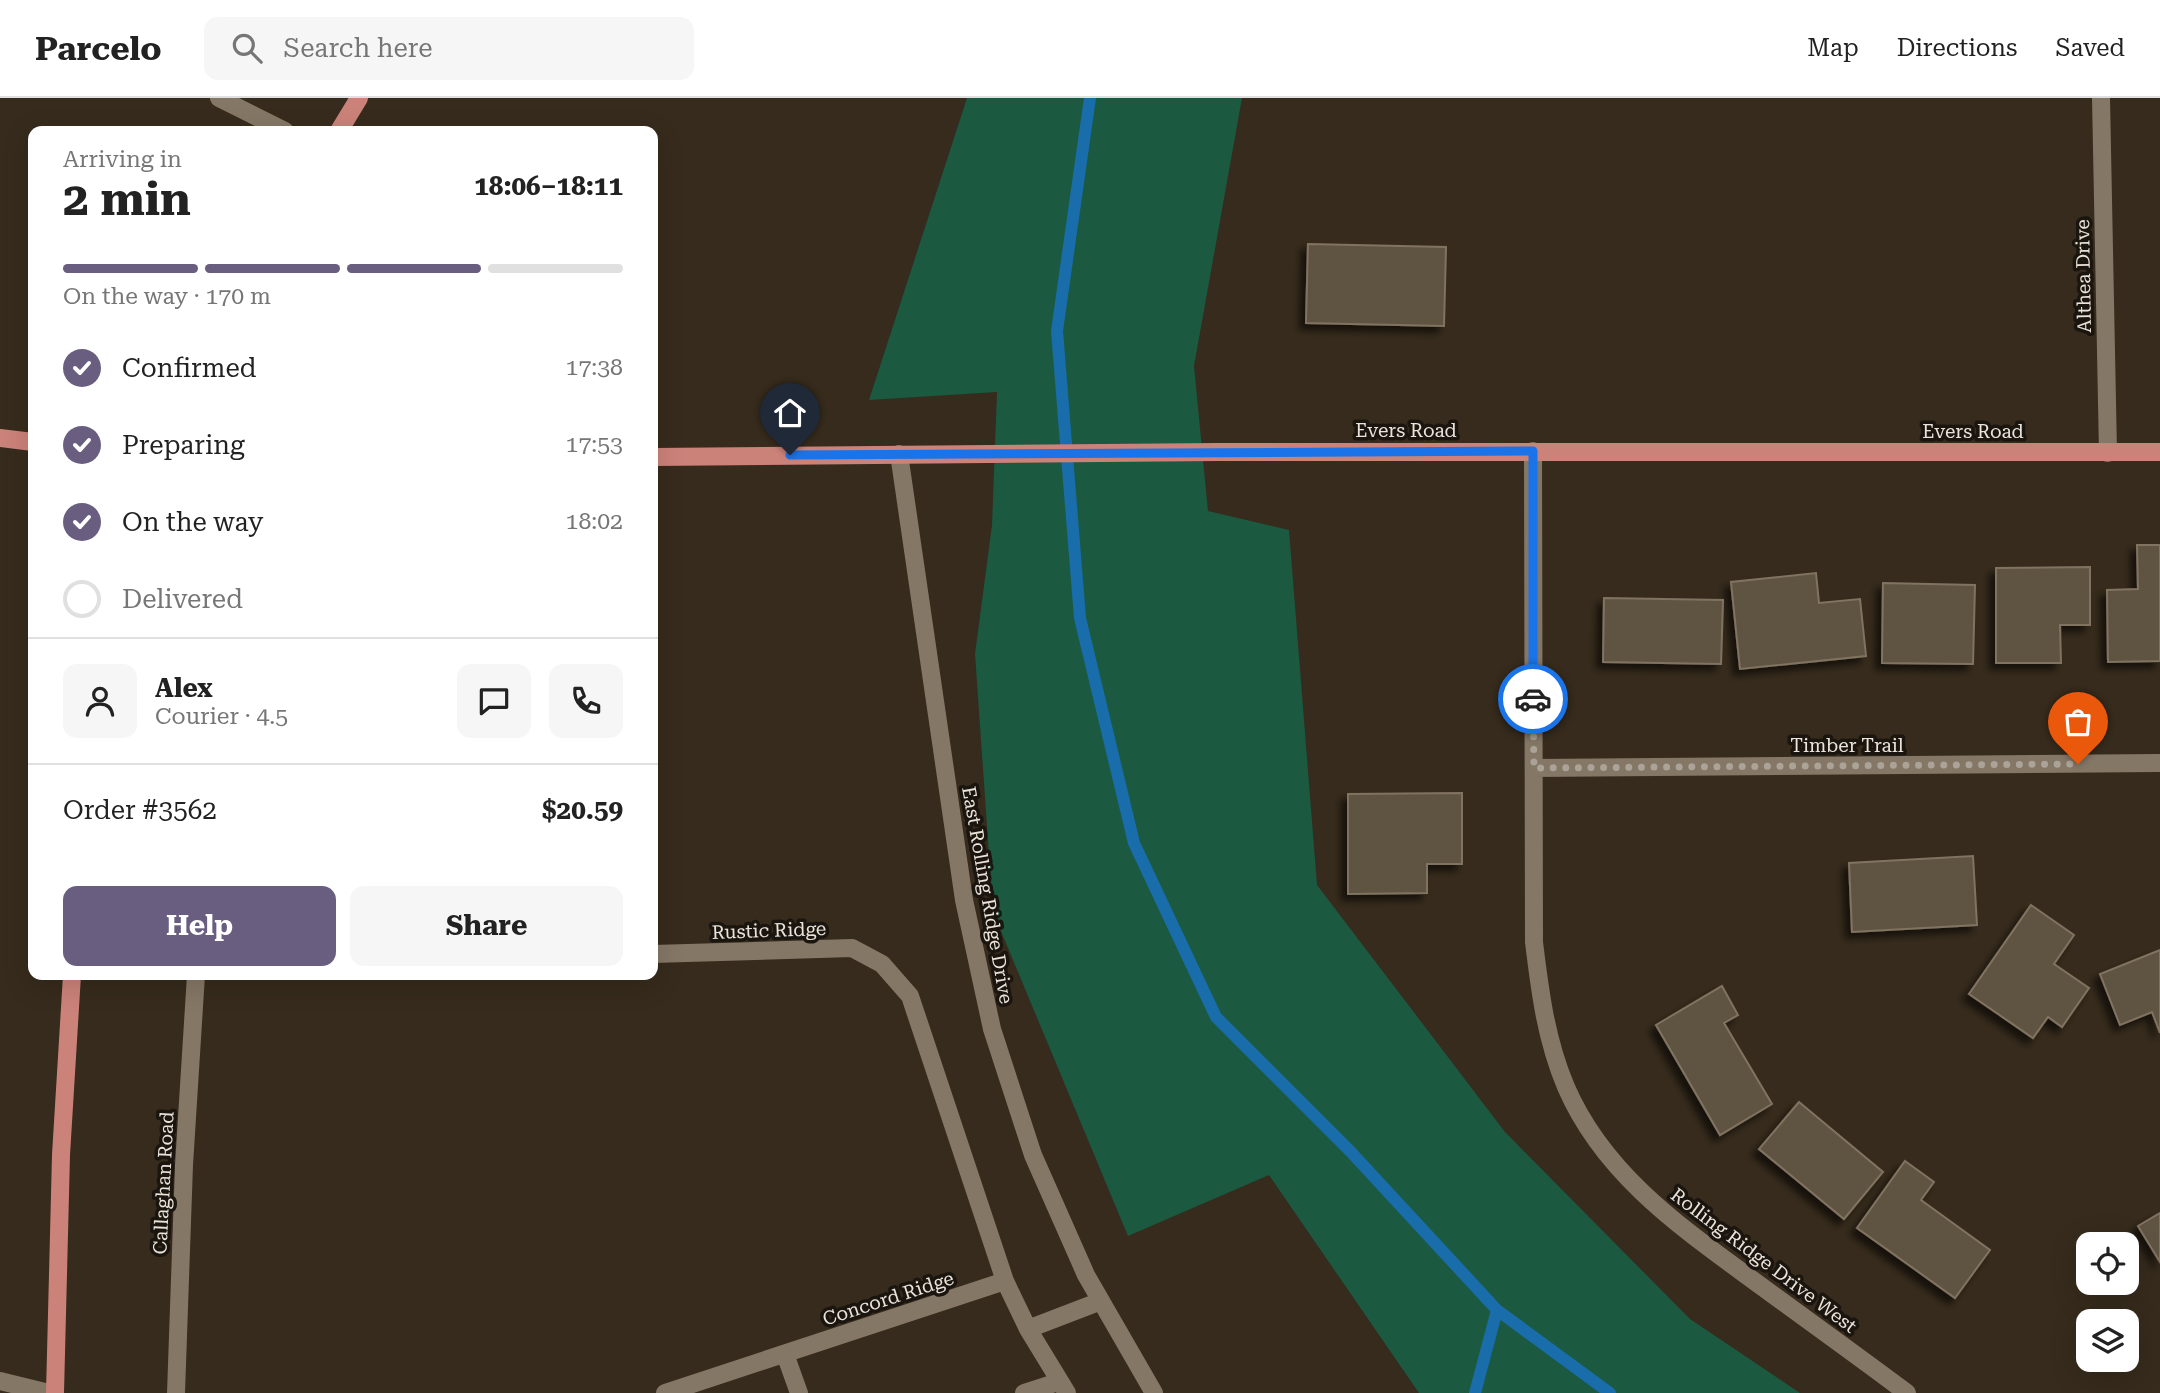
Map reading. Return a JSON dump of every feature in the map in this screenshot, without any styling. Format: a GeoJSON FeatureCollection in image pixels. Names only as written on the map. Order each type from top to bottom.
{"type":"FeatureCollection","features":[{"type":"Feature","properties":{"kind":"main road"},"geometry":{"type":"LineString","coordinates":[[342,126],[359,98]]}},
{"type":"Feature","properties":{"kind":"main road"},"geometry":{"type":"LineString","coordinates":[[0,438],[28,441]]}},
{"type":"Feature","properties":{"kind":"main road","name":"Evers Road"},"geometry":{"type":"LineString","coordinates":[[658,457],[1217,452],[2160,452]]}},
{"type":"Feature","properties":{"kind":"main road"},"geometry":{"type":"LineString","coordinates":[[55,1393],[61,1155],[72,980]]}},
{"type":"Feature","properties":{"kind":"street"},"geometry":{"type":"LineString","coordinates":[[219,98],[275,126]]}},
{"type":"Feature","properties":{"kind":"street","name":"Althea Drive"},"geometry":{"type":"LineString","coordinates":[[2101,98],[2108,453]]}},
{"type":"Feature","properties":{"kind":"street","name":"Rolling Ridge Drive West"},"geometry":{"type":"LineString","coordinates":[[1533,451],[1534,942],[1543,1016],[1566,1086],[1583,1119],[1627,1179],[1673,1222],[1908,1393]]}},
{"type":"Feature","properties":{"kind":"street","name":"East Rolling Ridge Drive"},"geometry":{"type":"LineString","coordinates":[[900,454],[964,900],[992,1029],[1032,1155],[1086,1275],[1154,1393]]}},
{"type":"Feature","properties":{"kind":"street","name":"Timber Trail"},"geometry":{"type":"LineString","coordinates":[[1534,768],[2160,763]]}},
{"type":"Feature","properties":{"kind":"street","name":"Rustic Ridge"},"geometry":{"type":"LineString","coordinates":[[658,954],[852,948],[882,964],[910,996],[1005,1281]]}},
{"type":"Feature","properties":{"kind":"street","name":"Callaghan Road"},"geometry":{"type":"LineString","coordinates":[[176,1393],[184,1179],[197,980]]}},
{"type":"Feature","properties":{"kind":"street"},"geometry":{"type":"LineString","coordinates":[[1005,1281],[1028,1329],[1063,1387],[1024,1393]]}},
{"type":"Feature","properties":{"kind":"street","name":"Concord Ridge"},"geometry":{"type":"LineString","coordinates":[[665,1393],[1005,1281]]}},
{"type":"Feature","properties":{"kind":"street"},"geometry":{"type":"LineString","coordinates":[[1028,1329],[1101,1301]]}},
{"type":"Feature","properties":{"kind":"street"},"geometry":{"type":"LineString","coordinates":[[785,1354],[799,1393]]}},
{"type":"Feature","properties":{"kind":"street"},"geometry":{"type":"LineString","coordinates":[[0,1381],[49,1393]]}},
{"type":"Feature","properties":{"kind":"green space"},"geometry":{"type":"Polygon","coordinates":[[[967,98],[1242,98],[1194,366],[1208,511],[1289,530],[1317,885],[1505,1132],[1690,1319],[1800,1393],[1419,1393],[1269,1175],[1128,1236],[993,912],[975,654],[992,525],[997,392],[869,400],[967,98]]]}},
{"type":"Feature","properties":{"kind":"building"},"geometry":{"type":"Polygon","coordinates":[[[1308,244],[1446,247],[1444,326],[1306,323],[1308,244]]]}},
{"type":"Feature","properties":{"kind":"building"},"geometry":{"type":"Polygon","coordinates":[[[2137,545],[2160,545],[2160,661],[2108,662],[2107,590],[2138,589],[2137,545]]]}},
{"type":"Feature","properties":{"kind":"building"},"geometry":{"type":"Polygon","coordinates":[[[2090,567],[2090,625],[2060,625],[2061,663],[1996,663],[1996,568],[2090,567]]]}},
{"type":"Feature","properties":{"kind":"building"},"geometry":{"type":"Polygon","coordinates":[[[1816,573],[1819,603],[1860,599],[1866,656],[1740,669],[1731,582],[1816,573]]]}},
{"type":"Feature","properties":{"kind":"building"},"geometry":{"type":"Polygon","coordinates":[[[1883,583],[1975,585],[1973,664],[1882,663],[1883,583]]]}},
{"type":"Feature","properties":{"kind":"building"},"geometry":{"type":"Polygon","coordinates":[[[1604,598],[1723,600],[1721,664],[1603,662],[1604,598]]]}},
{"type":"Feature","properties":{"kind":"building"},"geometry":{"type":"Polygon","coordinates":[[[1462,793],[1462,864],[1427,864],[1427,893],[1348,894],[1348,794],[1462,793]]]}},
{"type":"Feature","properties":{"kind":"building"},"geometry":{"type":"Polygon","coordinates":[[[1973,856],[1977,925],[1852,932],[1849,863],[1973,856]]]}},
{"type":"Feature","properties":{"kind":"building"},"geometry":{"type":"Polygon","coordinates":[[[2031,905],[2074,935],[2054,964],[2089,988],[2062,1027],[2048,1017],[2033,1038],[1969,994],[2031,905]]]}},
{"type":"Feature","properties":{"kind":"building"},"geometry":{"type":"Polygon","coordinates":[[[2160,950],[2160,1033],[2152,1012],[2120,1025],[2100,974],[2160,950]]]}},
{"type":"Feature","properties":{"kind":"building"},"geometry":{"type":"Polygon","coordinates":[[[1722,986],[1738,1015],[1724,1023],[1772,1104],[1720,1135],[1656,1025],[1722,986]]]}},
{"type":"Feature","properties":{"kind":"building"},"geometry":{"type":"Polygon","coordinates":[[[1799,1102],[1883,1172],[1844,1219],[1759,1149],[1799,1102]]]}},
{"type":"Feature","properties":{"kind":"building"},"geometry":{"type":"Polygon","coordinates":[[[1905,1161],[1934,1182],[1921,1200],[1990,1250],[1955,1298],[1857,1228],[1905,1161]]]}},
{"type":"Feature","properties":{"kind":"building"},"geometry":{"type":"Polygon","coordinates":[[[2160,1213],[2160,1262],[2138,1226],[2160,1213]]]}},
{"type":"Feature","properties":{"kind":"waterway"},"geometry":{"type":"LineString","coordinates":[[1090,98],[1057,331],[1080,618],[1134,843],[1216,1017],[1350,1151],[1497,1310],[1610,1393]]}},
{"type":"Feature","properties":{"kind":"waterway"},"geometry":{"type":"LineString","coordinates":[[1475,1393],[1497,1310]]}},
{"type":"Feature","properties":{"kind":"way so far"},"geometry":{"type":"LineString","coordinates":[[1533,699],[1534,768],[2078,764]]}},
{"type":"Feature","properties":{"kind":"route"},"geometry":{"type":"LineString","coordinates":[[790,455],[1533,451],[1533,699]]}}]}
